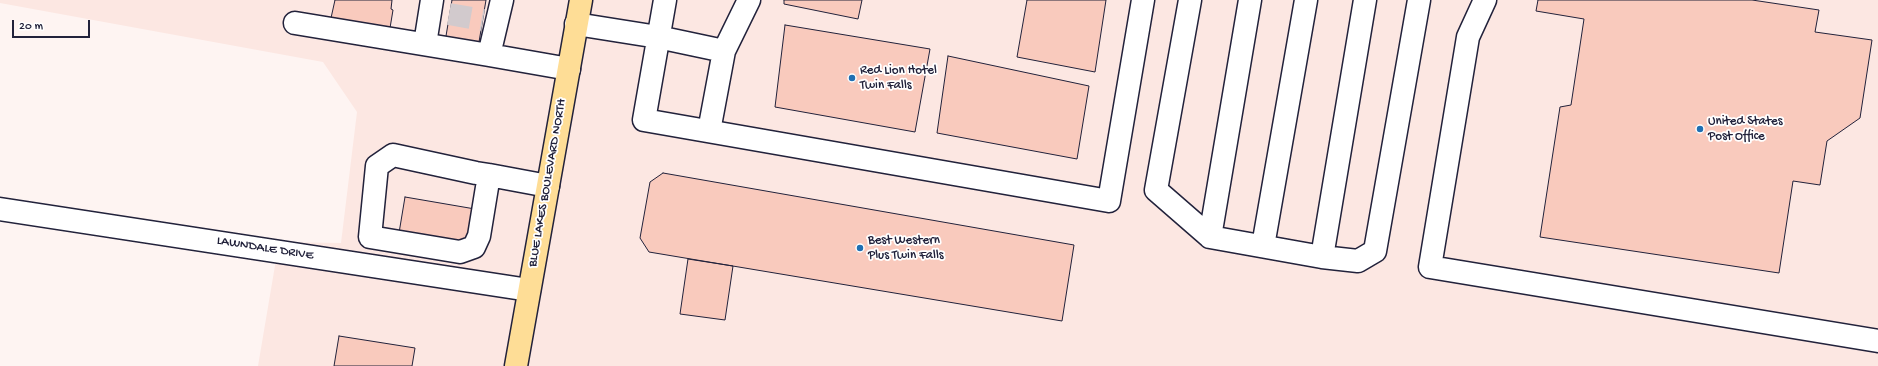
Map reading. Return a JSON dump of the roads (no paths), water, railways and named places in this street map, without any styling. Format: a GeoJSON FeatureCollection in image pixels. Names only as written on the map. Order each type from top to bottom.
{"type":"FeatureCollection","features":[{"type":"Feature","properties":{"kind":"main road","name":"BLUE LAKES BOULEVARD NORTH"},"geometry":{"type":"LineString","coordinates":[[516,366],[581,0]]}},
{"type":"Feature","properties":{"kind":"street"},"geometry":{"type":"LineString","coordinates":[[489,55],[490,21],[502,0]]}},
{"type":"Feature","properties":{"kind":"street"},"geometry":{"type":"LineString","coordinates":[[665,0],[644,120],[1109,201],[1142,0]]}},
{"type":"Feature","properties":{"kind":"street"},"geometry":{"type":"LineString","coordinates":[[709,131],[724,50],[749,0]]}},
{"type":"Feature","properties":{"kind":"street"},"geometry":{"type":"LineString","coordinates":[[1190,0],[1156,190],[1210,237],[1322,257],[1358,261],[1375,251],[1419,0]]}},
{"type":"Feature","properties":{"kind":"street"},"geometry":{"type":"LineString","coordinates":[[1210,237],[1250,0]]}},
{"type":"Feature","properties":{"kind":"street"},"geometry":{"type":"LineString","coordinates":[[1264,246],[1306,0]]}},
{"type":"Feature","properties":{"kind":"street"},"geometry":{"type":"LineString","coordinates":[[1322,257],[1365,0]]}},
{"type":"Feature","properties":{"kind":"street"},"geometry":{"type":"LineString","coordinates":[[1486,0],[1468,37],[1430,267],[1878,341]]}},
{"type":"Feature","properties":{"kind":"street"},"geometry":{"type":"LineString","coordinates":[[425,44],[437,8]]}},
{"type":"Feature","properties":{"kind":"street"},"geometry":{"type":"LineString","coordinates":[[295,23],[569,69]]}},
{"type":"Feature","properties":{"kind":"street"},"geometry":{"type":"LineString","coordinates":[[576,24],[658,37],[724,50]]}},
{"type":"Feature","properties":{"kind":"street"},"geometry":{"type":"LineString","coordinates":[[489,175],[479,236],[474,247],[460,252],[370,237],[377,166],[393,155],[548,186]]}},
{"type":"Feature","properties":{"kind":"street","name":"LAWNDALE DRIVE"},"geometry":{"type":"LineString","coordinates":[[0,209],[529,290]]}},
{"type":"Feature","properties":{"kind":"street"},"geometry":{"type":"LineString","coordinates":[[410,272],[415,244]]}},
{"type":"Feature","properties":{"kind":"tunnel"},"geometry":{"type":"LineString","coordinates":[[449,14],[483,20]]}},
{"type":"Feature","properties":{"kind":"place","name":"Red Lion Hotel Twin Falls"},"geometry":{"type":"Point","coordinates":[852,78]}},
{"type":"Feature","properties":{"kind":"place","name":"United States Post Office"},"geometry":{"type":"Point","coordinates":[1700,129]}},
{"type":"Feature","properties":{"kind":"place","name":"Best Western Plus Twin Falls"},"geometry":{"type":"Point","coordinates":[860,248]}}]}
